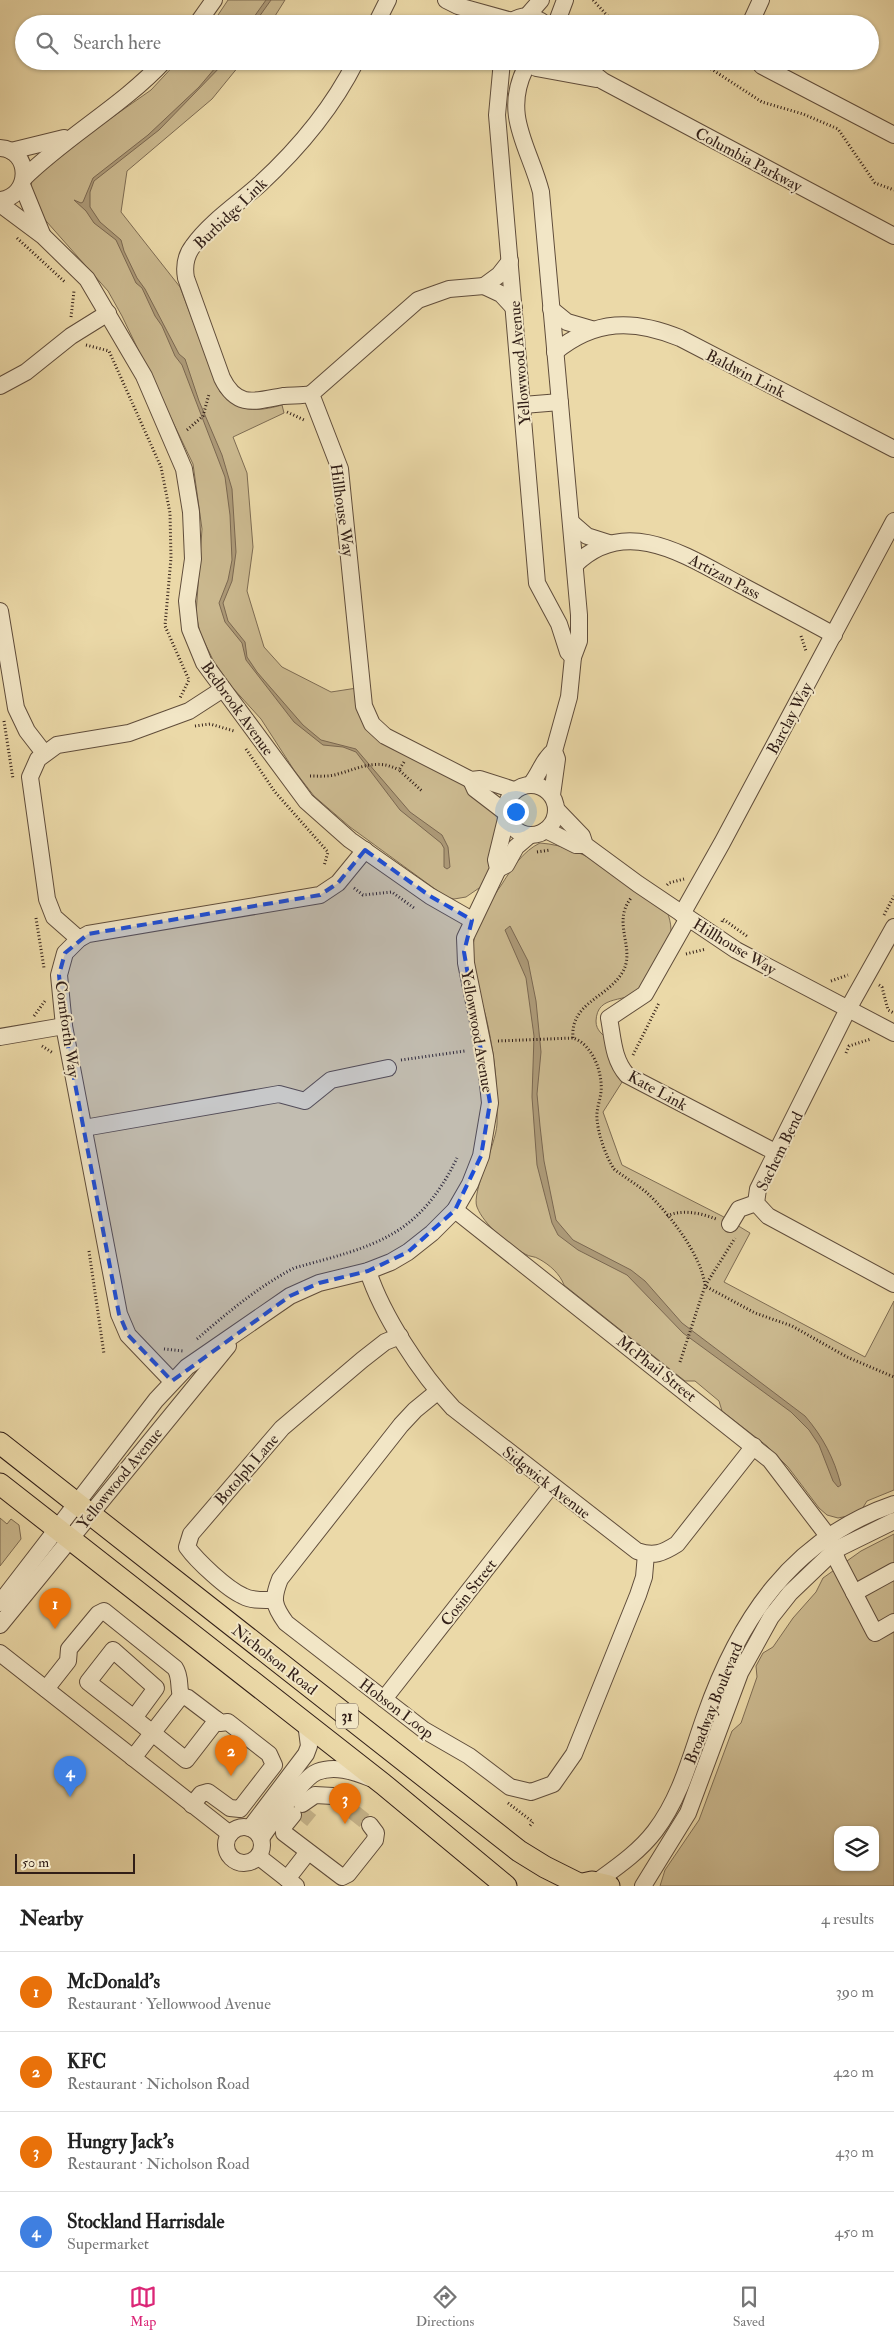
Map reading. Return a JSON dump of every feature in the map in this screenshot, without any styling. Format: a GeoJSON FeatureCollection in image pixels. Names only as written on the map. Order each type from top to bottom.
{"type":"FeatureCollection","features":[{"type":"Feature","properties":{"kind":"main road","name":"Nicholson Road"},"geometry":{"type":"LineString","coordinates":[[0,1443],[520,1850],[544,1867],[589,1885]]}},
{"type":"Feature","properties":{"kind":"main road","name":"Nicholson Road"},"geometry":{"type":"LineString","coordinates":[[0,1484],[383,1784],[506,1886]]}},
{"type":"Feature","properties":{"kind":"street"},"geometry":{"type":"LineString","coordinates":[[203,15],[214,0]]}},
{"type":"Feature","properties":{"kind":"street"},"geometry":{"type":"LineString","coordinates":[[380,15],[388,0]]}},
{"type":"Feature","properties":{"kind":"street"},"geometry":{"type":"LineString","coordinates":[[522,15],[541,0]]}},
{"type":"Feature","properties":{"kind":"street"},"geometry":{"type":"LineString","coordinates":[[559,15],[565,0]]}},
{"type":"Feature","properties":{"kind":"street"},"geometry":{"type":"LineString","coordinates":[[754,15],[762,0]]}},
{"type":"Feature","properties":{"kind":"street"},"geometry":{"type":"LineString","coordinates":[[452,3],[497,15]]}},
{"type":"Feature","properties":{"kind":"street"},"geometry":{"type":"LineString","coordinates":[[452,3],[466,15]]}},
{"type":"Feature","properties":{"kind":"street"},"geometry":{"type":"LineString","coordinates":[[0,200],[11,197],[23,181],[76,134],[97,120],[144,82],[155,70]]}},
{"type":"Feature","properties":{"kind":"street","name":"Burbidge Link"},"geometry":{"type":"LineString","coordinates":[[311,394],[284,396],[256,402],[242,399],[230,392],[222,378],[186,278],[186,264],[187,256],[199,239],[268,176],[329,107],[341,91],[352,70]]}},
{"type":"Feature","properties":{"kind":"street","name":"Yellowwood Avenue"},"geometry":{"type":"LineString","coordinates":[[501,70],[497,116],[537,583],[559,624],[568,652],[573,657]]}},
{"type":"Feature","properties":{"kind":"street"},"geometry":{"type":"LineString","coordinates":[[531,70],[518,83],[515,98],[516,117],[540,192],[572,523],[580,631],[577,652],[573,657],[569,697],[554,751],[557,759],[555,816],[546,830],[530,835],[515,830],[506,815],[508,798],[514,790],[531,784],[539,774],[547,756],[554,751]]}},
{"type":"Feature","properties":{"kind":"street","name":"Columbia Parkway"},"geometry":{"type":"LineString","coordinates":[[553,70],[604,81]]}},
{"type":"Feature","properties":{"kind":"street","name":"Columbia Parkway"},"geometry":{"type":"LineString","coordinates":[[590,70],[604,81],[894,236]]}},
{"type":"Feature","properties":{"kind":"street"},"geometry":{"type":"LineString","coordinates":[[770,70],[894,135]]}},
{"type":"Feature","properties":{"kind":"street"},"geometry":{"type":"LineString","coordinates":[[4,148],[76,134]]}},
{"type":"Feature","properties":{"kind":"street","name":"Bedbrook Avenue"},"geometry":{"type":"LineString","coordinates":[[4,148],[22,162],[23,181],[43,236]]}},
{"type":"Feature","properties":{"kind":"street","name":"Bedbrook Avenue"},"geometry":{"type":"LineString","coordinates":[[0,204],[43,236],[87,280],[144,376],[184,469],[191,512],[193,559],[187,601],[190,629],[204,663],[306,801],[350,840],[430,896],[472,920]]}},
{"type":"Feature","properties":{"kind":"street"},"geometry":{"type":"LineString","coordinates":[[311,394],[418,300],[448,290],[484,286],[499,275],[510,261]]}},
{"type":"Feature","properties":{"kind":"street"},"geometry":{"type":"LineString","coordinates":[[484,286],[501,294],[514,308]]}},
{"type":"Feature","properties":{"kind":"street","name":"Baldwin Link"},"geometry":{"type":"LineString","coordinates":[[551,309],[567,322],[590,329],[638,326],[664,332],[894,449]]}},
{"type":"Feature","properties":{"kind":"street"},"geometry":{"type":"LineString","coordinates":[[0,386],[26,372],[71,324],[108,313]]}},
{"type":"Feature","properties":{"kind":"street","name":"Baldwin Link"},"geometry":{"type":"LineString","coordinates":[[555,352],[574,337],[590,329]]}},
{"type":"Feature","properties":{"kind":"street","name":"Hillhouse Way"},"geometry":{"type":"LineString","coordinates":[[311,394],[340,469],[364,706],[372,724],[385,736],[471,780],[480,779],[514,790]]}},
{"type":"Feature","properties":{"kind":"street"},"geometry":{"type":"LineString","coordinates":[[523,405],[560,402]]}},
{"type":"Feature","properties":{"kind":"street","name":"Barclay Way"},"geometry":{"type":"LineString","coordinates":[[685,916],[894,521]]}},
{"type":"Feature","properties":{"kind":"street","name":"Artizan Pass"},"geometry":{"type":"LineString","coordinates":[[572,523],[587,536],[609,543],[641,542],[672,549],[834,635]]}},
{"type":"Feature","properties":{"kind":"street","name":"Artizan Pass"},"geometry":{"type":"LineString","coordinates":[[575,565],[590,551],[609,543]]}},
{"type":"Feature","properties":{"kind":"street"},"geometry":{"type":"LineString","coordinates":[[0,611],[16,708],[27,731],[44,752]]}},
{"type":"Feature","properties":{"kind":"street"},"geometry":{"type":"LineString","coordinates":[[223,689],[185,712],[129,733],[57,745],[44,752],[38,759],[30,777],[47,899],[54,917],[78,939],[88,934],[320,894],[342,878],[365,850]]}},
{"type":"Feature","properties":{"kind":"street","name":"Hillhouse Way"},"geometry":{"type":"LineString","coordinates":[[471,780],[475,789],[506,815]]}},
{"type":"Feature","properties":{"kind":"street"},"geometry":{"type":"LineString","coordinates":[[531,784],[540,786],[554,802]]}},
{"type":"Feature","properties":{"kind":"street","name":"Hillhouse Way"},"geometry":{"type":"LineString","coordinates":[[554,802],[582,836],[585,845]]}},
{"type":"Feature","properties":{"kind":"street","name":"Yellowwood Avenue"},"geometry":{"type":"LineString","coordinates":[[498,869],[496,860],[506,815]]}},
{"type":"Feature","properties":{"kind":"street","name":"Hillhouse Way"},"geometry":{"type":"LineString","coordinates":[[546,830],[576,845],[585,845],[736,950],[894,1033]]}},
{"type":"Feature","properties":{"kind":"street","name":"Yellowwood Avenue"},"geometry":{"type":"LineString","coordinates":[[0,1624],[172,1381],[187,1367],[290,1296],[319,1283],[368,1271],[391,1262],[408,1252],[432,1233],[455,1210],[470,1184],[481,1156],[490,1103],[485,1056],[464,952],[465,938],[498,869],[506,864],[516,847],[530,835]]}},
{"type":"Feature","properties":{"kind":"street","name":"Kate Link"},"geometry":{"type":"LineString","coordinates":[[685,916],[645,994],[609,1018],[615,1057],[619,1066],[627,1075],[777,1153]]}},
{"type":"Feature","properties":{"kind":"street","name":"Sachem Bend"},"geometry":{"type":"LineString","coordinates":[[894,926],[848,1009],[758,1189],[756,1203],[768,1216],[894,1284]]}},
{"type":"Feature","properties":{"kind":"street","name":"Cornforth Way"},"geometry":{"type":"LineString","coordinates":[[78,939],[65,954],[60,975],[64,1026],[119,1314],[128,1335],[172,1381]]}},
{"type":"Feature","properties":{"kind":"street"},"geometry":{"type":"LineString","coordinates":[[0,1037],[64,1026]]}},
{"type":"Feature","properties":{"kind":"street"},"geometry":{"type":"LineString","coordinates":[[84,1128],[279,1094],[305,1101],[331,1080],[386,1069]]}},
{"type":"Feature","properties":{"kind":"street"},"geometry":{"type":"LineString","coordinates":[[730,1225],[739,1209],[756,1203]]}},
{"type":"Feature","properties":{"kind":"street","name":"McPhail Street"},"geometry":{"type":"LineString","coordinates":[[455,1210],[754,1446],[780,1470],[831,1543],[838,1562],[875,1633],[894,1622]]}},
{"type":"Feature","properties":{"kind":"street","name":"Sidgwick Avenue"},"geometry":{"type":"LineString","coordinates":[[368,1271],[400,1336],[437,1392],[453,1408],[551,1486],[629,1546],[646,1554]]}},
{"type":"Feature","properties":{"kind":"street","name":"Yellowwood Avenue"},"geometry":{"type":"LineString","coordinates":[[83,1509],[239,1332]]}},
{"type":"Feature","properties":{"kind":"street","name":"Botolph Lane"},"geometry":{"type":"LineString","coordinates":[[274,1600],[253,1599],[242,1596],[195,1558],[187,1546],[191,1534],[282,1428],[385,1342],[400,1336]]}},
{"type":"Feature","properties":{"kind":"street"},"geometry":{"type":"LineString","coordinates":[[274,1600],[280,1579],[401,1425],[415,1410],[437,1392]]}},
{"type":"Feature","properties":{"kind":"street"},"geometry":{"type":"LineString","coordinates":[[646,1554],[653,1555],[665,1552],[677,1544],[754,1446]]}},
{"type":"Feature","properties":{"kind":"street","name":"Cosin Street"},"geometry":{"type":"LineString","coordinates":[[384,1699],[551,1486]]}},
{"type":"Feature","properties":{"kind":"street","name":"Broadway Boulevard"},"geometry":{"type":"LineString","coordinates":[[643,1886],[688,1813],[740,1673],[771,1617],[831,1543],[853,1521],[894,1504]]}},
{"type":"Feature","properties":{"kind":"street","name":"Broadway Boulevard"},"geometry":{"type":"LineString","coordinates":[[589,1885],[641,1847],[667,1814],[678,1791],[709,1705],[738,1637],[757,1607],[779,1580],[801,1557],[831,1543],[894,1521]]}},
{"type":"Feature","properties":{"kind":"street","name":"Yellowwood Avenue"},"geometry":{"type":"LineString","coordinates":[[0,1603],[64,1534]]}},
{"type":"Feature","properties":{"kind":"street","name":"Hobson Loop"},"geometry":{"type":"LineString","coordinates":[[274,1600],[286,1622],[424,1730],[469,1756],[510,1787],[531,1792],[552,1784],[574,1754],[587,1725],[621,1633],[638,1595],[644,1576],[646,1554]]}},
{"type":"Feature","properties":{"kind":"street"},"geometry":{"type":"LineString","coordinates":[[854,1593],[894,1571]]}},
{"type":"Feature","properties":{"kind":"street"},"geometry":{"type":"LineString","coordinates":[[46,1689],[68,1661],[69,1649],[98,1614],[104,1611],[122,1625],[175,1668],[180,1679],[179,1690],[153,1733],[133,1758]]}},
{"type":"Feature","properties":{"kind":"street"},"geometry":{"type":"LineString","coordinates":[[0,1653],[230,1834]]}},
{"type":"Feature","properties":{"kind":"street"},"geometry":{"type":"LineString","coordinates":[[179,1690],[219,1722],[228,1722],[269,1754],[274,1762],[272,1769],[240,1810],[230,1808],[208,1792],[201,1794],[192,1804]]}},
{"type":"Feature","properties":{"kind":"street"},"geometry":{"type":"LineString","coordinates":[[134,1718],[186,1760],[219,1722]]}},
{"type":"Feature","properties":{"kind":"street"},"geometry":{"type":"LineString","coordinates":[[256,1833],[306,1754],[309,1746],[306,1723]]}},
{"type":"Feature","properties":{"kind":"street"},"geometry":{"type":"LineString","coordinates":[[256,1833],[314,1772],[325,1769],[341,1769],[355,1772],[383,1784]]}},
{"type":"Feature","properties":{"kind":"street"},"geometry":{"type":"LineString","coordinates":[[328,1795],[301,1813],[286,1835],[339,1876],[342,1877],[348,1874],[375,1840],[376,1833],[370,1825]]}},
{"type":"Feature","properties":{"kind":"street"},"geometry":{"type":"LineString","coordinates":[[236,1829],[256,1833],[263,1848],[259,1857],[245,1864],[235,1861],[226,1849],[230,1834],[236,1829]]}},
{"type":"Feature","properties":{"kind":"street"},"geometry":{"type":"LineString","coordinates":[[259,1857],[291,1882],[308,1852]]}},
{"type":"Feature","properties":{"kind":"path"},"geometry":{"type":"LineString","coordinates":[[593,0],[607,15]]}},
{"type":"Feature","properties":{"kind":"path"},"geometry":{"type":"LineString","coordinates":[[713,70],[762,102],[803,114],[838,129],[875,183],[894,190]]}},
{"type":"Feature","properties":{"kind":"path"},"geometry":{"type":"LineString","coordinates":[[14,235],[74,291],[71,324],[86,347],[109,351],[161,467],[170,513],[171,558],[165,626],[189,680],[178,703],[196,727],[210,724],[234,731],[239,739]]}},
{"type":"Feature","properties":{"kind":"path"},"geometry":{"type":"LineString","coordinates":[[188,430],[203,416],[208,405],[209,394]]}},
{"type":"Feature","properties":{"kind":"path"},"geometry":{"type":"LineString","coordinates":[[803,618],[796,631],[801,634],[807,654]]}},
{"type":"Feature","properties":{"kind":"path"},"geometry":{"type":"LineString","coordinates":[[244,746],[275,792],[328,852],[324,866]]}},
{"type":"Feature","properties":{"kind":"path"},"geometry":{"type":"LineString","coordinates":[[310,776],[337,775],[373,763],[399,770]]}},
{"type":"Feature","properties":{"kind":"path"},"geometry":{"type":"LineString","coordinates":[[532,856],[544,850],[559,853]]}},
{"type":"Feature","properties":{"kind":"path"},"geometry":{"type":"LineString","coordinates":[[342,878],[363,895],[392,892],[414,908]]}},
{"type":"Feature","properties":{"kind":"path"},"geometry":{"type":"LineString","coordinates":[[659,898],[669,883],[690,878]]}},
{"type":"Feature","properties":{"kind":"path"},"geometry":{"type":"LineString","coordinates":[[624,892],[638,902]]}},
{"type":"Feature","properties":{"kind":"path"},"geometry":{"type":"LineString","coordinates":[[573,1038],[572,1028],[579,1011],[618,980],[627,963],[622,922],[627,903],[631,898]]}},
{"type":"Feature","properties":{"kind":"path"},"geometry":{"type":"LineString","coordinates":[[845,1055],[849,1046],[871,1040],[888,1010]]}},
{"type":"Feature","properties":{"kind":"path"},"geometry":{"type":"LineString","coordinates":[[498,1041],[573,1038],[588,1047],[600,1076],[601,1090],[597,1119],[610,1162],[614,1170],[644,1190],[667,1216],[700,1265],[705,1286],[755,1312],[792,1326],[847,1358],[894,1377]]}},
{"type":"Feature","properties":{"kind":"path"},"geometry":{"type":"LineString","coordinates":[[386,1069],[382,1061],[390,1059],[406,1061],[465,1051]]}},
{"type":"Feature","properties":{"kind":"path"},"geometry":{"type":"LineString","coordinates":[[433,1198],[457,1158]]}},
{"type":"Feature","properties":{"kind":"path"},"geometry":{"type":"LineString","coordinates":[[667,1216],[684,1212],[701,1214],[730,1225],[705,1286],[680,1362]]}},
{"type":"Feature","properties":{"kind":"highlighted area"},"geometry":{"type":"Polygon","coordinates":[[[365,850],[430,896],[472,920],[464,952],[490,1103],[481,1156],[455,1210],[408,1252],[368,1271],[319,1283],[290,1296],[172,1381],[128,1335],[119,1314],[64,1026],[59,975],[65,953],[88,934],[320,895],[338,883],[365,850]]]}},
{"type":"Feature","properties":{"kind":"shaded area"},"geometry":{"type":"Polygon","coordinates":[[[228,0],[285,0],[276,15],[218,15],[228,0]]]}},
{"type":"Feature","properties":{"kind":"shaded area"},"geometry":{"type":"Polygon","coordinates":[[[266,0],[271,0],[260,15],[255,15],[266,0]]]}},
{"type":"Feature","properties":{"kind":"shaded area"},"geometry":{"type":"Polygon","coordinates":[[[170,70],[236,70],[212,99],[127,171],[121,212],[180,287],[220,392],[234,404],[249,409],[256,410],[282,405],[284,413],[233,437],[247,473],[253,547],[247,591],[264,647],[282,667],[331,692],[357,688],[362,719],[464,785],[499,817],[496,855],[482,886],[466,897],[454,899],[446,897],[350,827],[314,796],[294,770],[261,719],[231,686],[213,660],[200,633],[196,614],[202,529],[193,464],[122,316],[108,291],[39,213],[30,191],[32,180],[50,161],[151,90],[170,70]]]}},
{"type":"Feature","properties":{"kind":"shaded area"},"geometry":{"type":"Polygon","coordinates":[[[213,70],[217,70],[159,130],[94,181],[90,192],[90,207],[100,222],[121,240],[124,251],[137,278],[145,289],[179,354],[185,359],[199,401],[222,455],[232,489],[236,552],[232,581],[223,603],[228,621],[245,642],[247,657],[257,672],[303,725],[321,740],[356,749],[410,812],[442,835],[448,847],[450,867],[447,869],[444,867],[444,848],[441,843],[400,810],[356,752],[343,747],[323,745],[294,722],[246,660],[242,643],[225,622],[219,603],[228,580],[232,560],[230,515],[225,477],[182,365],[175,356],[142,288],[136,283],[116,240],[94,223],[86,211],[74,200],[83,202],[93,178],[148,135],[199,87],[213,70]]]}},
{"type":"Feature","properties":{"kind":"shaded area"},"geometry":{"type":"Polygon","coordinates":[[[540,843],[575,851],[608,868],[667,911],[670,920],[670,935],[642,989],[636,994],[614,1000],[602,1006],[596,1021],[597,1027],[610,1043],[615,1053],[624,1079],[603,1112],[622,1165],[722,1216],[750,1233],[724,1282],[865,1357],[894,1301],[894,1490],[867,1501],[862,1509],[848,1516],[838,1518],[827,1515],[819,1508],[788,1467],[767,1446],[722,1411],[719,1401],[695,1381],[685,1381],[564,1285],[554,1270],[547,1264],[518,1250],[504,1239],[480,1214],[476,1200],[477,1191],[496,1133],[497,1099],[496,1075],[490,1038],[473,965],[473,945],[480,921],[497,891],[518,860],[540,843]]]}},
{"type":"Feature","properties":{"kind":"shaded area"},"geometry":{"type":"Polygon","coordinates":[[[510,926],[528,961],[536,1001],[541,1052],[537,1094],[544,1161],[556,1220],[573,1240],[631,1270],[645,1281],[682,1323],[805,1416],[817,1432],[831,1457],[841,1485],[838,1487],[833,1481],[819,1445],[809,1430],[791,1412],[683,1333],[627,1275],[578,1250],[558,1235],[552,1223],[537,1165],[532,1097],[534,1036],[526,978],[505,930],[510,926]]]}},
{"type":"Feature","properties":{"kind":"shaded area"},"geometry":{"type":"Polygon","coordinates":[[[0,1518],[7,1524],[11,1519],[19,1525],[21,1539],[0,1566],[0,1518]]]}},
{"type":"Feature","properties":{"kind":"shaded area"},"geometry":{"type":"Polygon","coordinates":[[[894,1534],[894,1886],[660,1886],[665,1870],[699,1820],[732,1731],[741,1723],[757,1677],[756,1666],[763,1653],[773,1647],[793,1618],[816,1592],[823,1578],[861,1551],[894,1534]]]}},
{"type":"Feature","properties":{"kind":"tunnel"},"geometry":{"type":"LineString","coordinates":[[333,1796],[370,1825]]}},
{"type":"Feature","properties":{"kind":"tunnel"},"geometry":{"type":"LineString","coordinates":[[301,1821],[310,1810]]}},
{"type":"Feature","properties":{"kind":"place","name":"McDonald's"},"geometry":{"type":"Point","coordinates":[55,1629]}},
{"type":"Feature","properties":{"kind":"place","name":"KFC"},"geometry":{"type":"Point","coordinates":[231,1776]}},
{"type":"Feature","properties":{"kind":"place","name":"Stockland Harrisdale"},"geometry":{"type":"Point","coordinates":[70,1797]}},
{"type":"Feature","properties":{"kind":"place","name":"Hungry Jack's"},"geometry":{"type":"Point","coordinates":[345,1824]}}]}
